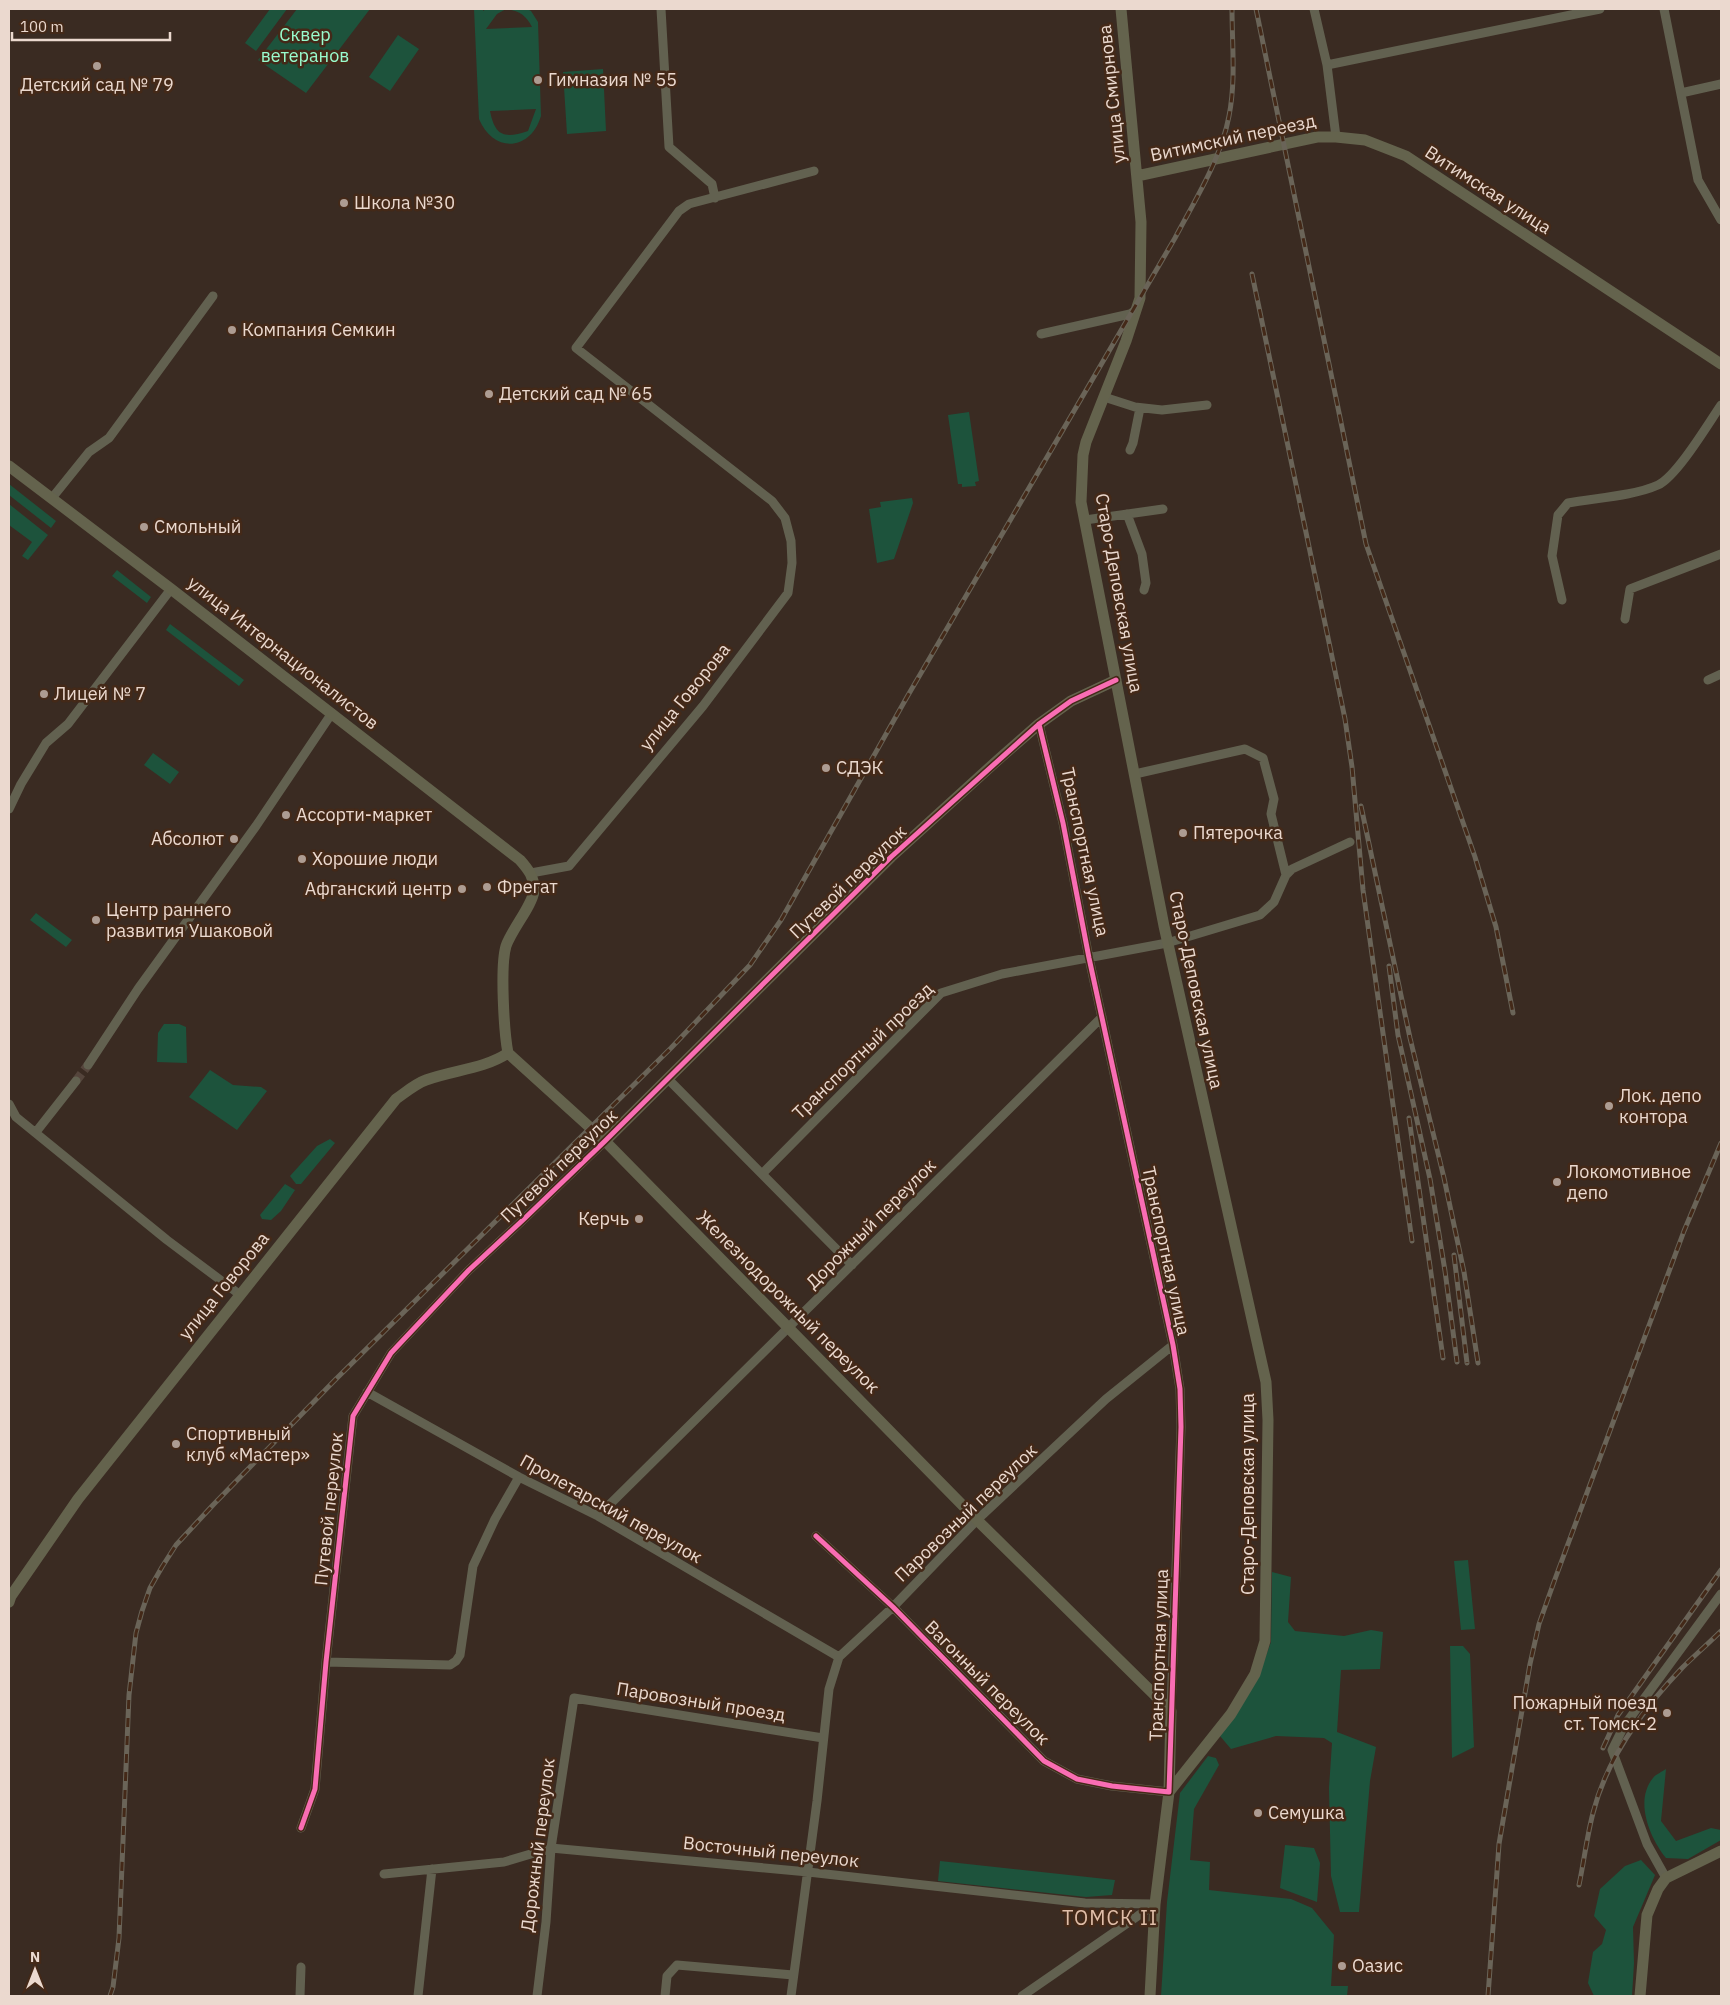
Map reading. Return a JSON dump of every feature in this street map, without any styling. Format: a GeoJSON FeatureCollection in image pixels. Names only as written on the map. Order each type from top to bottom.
{"type":"FeatureCollection","features":[{"type":"Feature","properties":{"kind":"street"},"geometry":{"type":"LineString","coordinates":[[661,9],[669,147],[712,184],[714,198],[814,171]]}},
{"type":"Feature","properties":{"kind":"street","name":"улица Смирнова"},"geometry":{"type":"LineString","coordinates":[[1121,9],[1137,176]]}},
{"type":"Feature","properties":{"kind":"street"},"geometry":{"type":"LineString","coordinates":[[1314,9],[1326,65],[1336,137]]}},
{"type":"Feature","properties":{"kind":"street"},"geometry":{"type":"LineString","coordinates":[[1326,65],[1600,9]]}},
{"type":"Feature","properties":{"kind":"street"},"geometry":{"type":"LineString","coordinates":[[1664,9],[1698,180],[1721,219]]}},
{"type":"Feature","properties":{"kind":"street"},"geometry":{"type":"LineString","coordinates":[[1681,93],[1721,84]]}},
{"type":"Feature","properties":{"kind":"street","name":"Витимский переезд"},"geometry":{"type":"LineString","coordinates":[[1137,176],[1317,137],[1336,137]]}},
{"type":"Feature","properties":{"kind":"street","name":"Витимская улица"},"geometry":{"type":"LineString","coordinates":[[1336,137],[1366,140],[1406,156],[1721,364]]}},
{"type":"Feature","properties":{"kind":"street","name":"Старо-Деповская улица"},"geometry":{"type":"LineString","coordinates":[[1137,176],[1142,222],[1140,298],[1126,341],[1083,455],[1082,502],[1167,942],[1266,1382],[1268,1420],[1265,1641],[1255,1674],[1231,1714],[1169,1792]]}},
{"type":"Feature","properties":{"kind":"street","name":"улица Говорова"},"geometry":{"type":"LineString","coordinates":[[531,873],[569,866],[703,706],[788,592],[792,563],[791,541],[785,518],[772,501],[576,348],[679,211],[689,204],[714,198]]}},
{"type":"Feature","properties":{"kind":"street"},"geometry":{"type":"LineString","coordinates":[[52,498],[89,452],[109,438],[213,296]]}},
{"type":"Feature","properties":{"kind":"street"},"geometry":{"type":"LineString","coordinates":[[1041,334],[1130,314],[1136,310]]}},
{"type":"Feature","properties":{"kind":"street"},"geometry":{"type":"LineString","coordinates":[[1104,397],[1140,408],[1162,410],[1207,405]]}},
{"type":"Feature","properties":{"kind":"street"},"geometry":{"type":"LineString","coordinates":[[1562,600],[1552,556],[1558,515],[1568,503],[1638,491],[1659,485],[1673,473],[1721,405]]}},
{"type":"Feature","properties":{"kind":"street"},"geometry":{"type":"LineString","coordinates":[[1130,450],[1134,443],[1140,408]]}},
{"type":"Feature","properties":{"kind":"street","name":"улица Интернационалистов"},"geometry":{"type":"LineString","coordinates":[[9,466],[171,589],[520,860],[531,873]]}},
{"type":"Feature","properties":{"kind":"street"},"geometry":{"type":"LineString","coordinates":[[1085,520],[1163,509]]}},
{"type":"Feature","properties":{"kind":"street"},"geometry":{"type":"LineString","coordinates":[[1127,514],[1142,554],[1146,583],[1144,590]]}},
{"type":"Feature","properties":{"kind":"street"},"geometry":{"type":"LineString","coordinates":[[1625,619],[1630,589],[1721,554]]}},
{"type":"Feature","properties":{"kind":"street"},"geometry":{"type":"LineString","coordinates":[[9,809],[21,784],[46,743],[68,724],[171,589]]}},
{"type":"Feature","properties":{"kind":"street"},"geometry":{"type":"LineString","coordinates":[[1708,680],[1721,674]]}},
{"type":"Feature","properties":{"kind":"street","name":"Путевой переулок"},"geometry":{"type":"LineString","coordinates":[[301,1828],[315,1789],[326,1662],[353,1416],[391,1353],[469,1270],[605,1141],[891,857],[1039,724],[1071,701],[1116,680]]}},
{"type":"Feature","properties":{"kind":"street"},"geometry":{"type":"LineString","coordinates":[[88,1065],[138,989],[256,826],[332,714]]}},
{"type":"Feature","properties":{"kind":"street","name":"Транспортная улица"},"geometry":{"type":"LineString","coordinates":[[1039,724],[1063,823],[1089,958],[1173,1345],[1180,1389],[1181,1427],[1169,1792],[1156,1904],[1150,1996]]}},
{"type":"Feature","properties":{"kind":"street"},"geometry":{"type":"LineString","coordinates":[[1134,774],[1245,749],[1263,758],[1274,799],[1271,814],[1286,875]]}},
{"type":"Feature","properties":{"kind":"street"},"geometry":{"type":"LineString","coordinates":[[1286,875],[1292,869],[1350,842]]}},
{"type":"Feature","properties":{"kind":"street"},"geometry":{"type":"LineString","coordinates":[[508,1053],[504,995],[506,948],[534,891],[531,873]]}},
{"type":"Feature","properties":{"kind":"street","name":"Транспортный проезд"},"geometry":{"type":"LineString","coordinates":[[763,1173],[941,993],[1002,974],[1167,942],[1260,915],[1274,902],[1286,875]]}},
{"type":"Feature","properties":{"kind":"street","name":"Дорожный переулок"},"geometry":{"type":"LineString","coordinates":[[598,1516],[1102,1018]]}},
{"type":"Feature","properties":{"kind":"street","name":"улица Говорова"},"geometry":{"type":"LineString","coordinates":[[9,1598],[78,1499],[239,1294],[396,1099],[425,1080],[496,1061],[508,1053]]}},
{"type":"Feature","properties":{"kind":"street","name":"Железнодорожный переулок"},"geometry":{"type":"LineString","coordinates":[[508,1053],[605,1141],[977,1520],[1171,1712]]}},
{"type":"Feature","properties":{"kind":"street"},"geometry":{"type":"LineString","coordinates":[[668,1079],[852,1265]]}},
{"type":"Feature","properties":{"kind":"street"},"geometry":{"type":"LineString","coordinates":[[36,1132],[76,1081]]}},
{"type":"Feature","properties":{"kind":"street"},"geometry":{"type":"LineString","coordinates":[[9,1104],[16,1117],[167,1240],[239,1294]]}},
{"type":"Feature","properties":{"kind":"street","name":"Паровозный переулок"},"geometry":{"type":"LineString","coordinates":[[791,1996],[808,1872],[829,1689],[839,1657],[893,1607],[977,1520],[1106,1399],[1173,1345]]}},
{"type":"Feature","properties":{"kind":"street","name":"Пролетарский переулок"},"geometry":{"type":"LineString","coordinates":[[367,1392],[520,1477],[598,1516],[839,1657]]}},
{"type":"Feature","properties":{"kind":"street"},"geometry":{"type":"LineString","coordinates":[[326,1662],[450,1665],[456,1661],[460,1655],[461,1636],[473,1566],[495,1519],[520,1477]]}},
{"type":"Feature","properties":{"kind":"street","name":"Вагонный переулок"},"geometry":{"type":"LineString","coordinates":[[816,1536],[893,1607],[1044,1761],[1077,1779],[1112,1786],[1169,1792]]}},
{"type":"Feature","properties":{"kind":"street"},"geometry":{"type":"LineString","coordinates":[[1666,1878],[1647,1844],[1612,1750],[1624,1726],[1721,1594]]}},
{"type":"Feature","properties":{"kind":"street","name":"Дорожный переулок"},"geometry":{"type":"LineString","coordinates":[[537,1996],[546,1922],[551,1848],[574,1698]]}},
{"type":"Feature","properties":{"kind":"street","name":"Паровозный проезд"},"geometry":{"type":"LineString","coordinates":[[574,1698],[823,1738]]}},
{"type":"Feature","properties":{"kind":"street","name":"Восточный переулок"},"geometry":{"type":"LineString","coordinates":[[384,1874],[504,1862],[551,1848],[808,1872],[1085,1903],[1156,1904]]}},
{"type":"Feature","properties":{"kind":"street"},"geometry":{"type":"LineString","coordinates":[[1640,1996],[1648,1915],[1651,1903],[1666,1878],[1721,1851]]}},
{"type":"Feature","properties":{"kind":"street"},"geometry":{"type":"LineString","coordinates":[[418,1996],[432,1869]]}},
{"type":"Feature","properties":{"kind":"street"},"geometry":{"type":"LineString","coordinates":[[1022,1996],[1156,1904]]}},
{"type":"Feature","properties":{"kind":"street"},"geometry":{"type":"LineString","coordinates":[[664,1996],[667,1976],[677,1965],[793,1975]]}},
{"type":"Feature","properties":{"kind":"street"},"geometry":{"type":"LineString","coordinates":[[300,1996],[301,1967]]}},
{"type":"Feature","properties":{"kind":"green space"},"geometry":{"type":"Polygon","coordinates":[[[270,9],[287,9],[256,51],[245,43],[270,9]]]}},
{"type":"Feature","properties":{"kind":"green space","name":"Сквер ветеранов"},"geometry":{"type":"Polygon","coordinates":[[[297,9],[370,9],[306,93],[258,60],[297,9]]]}},
{"type":"Feature","properties":{"kind":"green space"},"geometry":{"type":"Polygon","coordinates":[[[474,9],[483,9],[483,11],[486,9],[506,9],[527,9],[531,11],[538,22],[541,116],[536,128],[520,142],[511,144],[493,138],[485,130],[479,119],[474,9]],[[506,9],[497,14],[486,29],[532,27],[525,17],[506,9]],[[536,109],[490,111],[498,130],[507,135],[513,135],[528,131],[536,109]]]}},
{"type":"Feature","properties":{"kind":"green space"},"geometry":{"type":"Polygon","coordinates":[[[398,35],[419,49],[390,91],[369,77],[398,35]]]}},
{"type":"Feature","properties":{"kind":"green space"},"geometry":{"type":"Polygon","coordinates":[[[603,69],[606,131],[567,134],[563,72],[603,69]]]}},
{"type":"Feature","properties":{"kind":"green space"},"geometry":{"type":"Polygon","coordinates":[[[969,412],[979,481],[975,482],[976,486],[962,487],[962,484],[958,484],[948,415],[969,412]]]}},
{"type":"Feature","properties":{"kind":"green space"},"geometry":{"type":"Polygon","coordinates":[[[9,484],[56,521],[51,528],[9,495],[9,484]]]}},
{"type":"Feature","properties":{"kind":"green space"},"geometry":{"type":"Polygon","coordinates":[[[912,498],[913,503],[894,559],[877,563],[869,509],[881,507],[880,502],[912,498]]]}},
{"type":"Feature","properties":{"kind":"green space"},"geometry":{"type":"Polygon","coordinates":[[[9,504],[48,535],[28,560],[22,556],[32,542],[9,525],[9,504]]]}},
{"type":"Feature","properties":{"kind":"green space"},"geometry":{"type":"Polygon","coordinates":[[[117,570],[151,597],[147,603],[112,576],[117,570]]]}},
{"type":"Feature","properties":{"kind":"green space"},"geometry":{"type":"Polygon","coordinates":[[[170,624],[244,680],[239,686],[166,630],[170,624]]]}},
{"type":"Feature","properties":{"kind":"green space"},"geometry":{"type":"Polygon","coordinates":[[[153,753],[179,772],[170,784],[144,765],[153,753]]]}},
{"type":"Feature","properties":{"kind":"green space"},"geometry":{"type":"Polygon","coordinates":[[[36,913],[72,940],[66,947],[30,920],[36,913]]]}},
{"type":"Feature","properties":{"kind":"green space"},"geometry":{"type":"Polygon","coordinates":[[[164,1024],[179,1024],[186,1027],[187,1063],[157,1062],[158,1033],[164,1024]]]}},
{"type":"Feature","properties":{"kind":"green space"},"geometry":{"type":"Polygon","coordinates":[[[210,1070],[233,1085],[261,1087],[267,1091],[237,1130],[189,1097],[210,1070]]]}},
{"type":"Feature","properties":{"kind":"green space"},"geometry":{"type":"Polygon","coordinates":[[[330,1139],[335,1143],[301,1184],[296,1184],[290,1176],[317,1146],[330,1139]]]}},
{"type":"Feature","properties":{"kind":"green space"},"geometry":{"type":"Polygon","coordinates":[[[285,1184],[295,1190],[281,1211],[271,1220],[262,1219],[260,1215],[285,1184]]]}},
{"type":"Feature","properties":{"kind":"green space"},"geometry":{"type":"Polygon","coordinates":[[[1468,1560],[1475,1629],[1461,1630],[1454,1561],[1468,1560]]]}},
{"type":"Feature","properties":{"kind":"green space"},"geometry":{"type":"Polygon","coordinates":[[[1272,1572],[1291,1577],[1288,1622],[1295,1631],[1344,1636],[1371,1630],[1383,1632],[1380,1669],[1341,1670],[1337,1732],[1376,1747],[1370,1781],[1359,1912],[1340,1912],[1331,1876],[1329,1788],[1332,1743],[1324,1738],[1276,1736],[1231,1749],[1220,1736],[1259,1675],[1271,1642],[1272,1572]]]}},
{"type":"Feature","properties":{"kind":"green space"},"geometry":{"type":"Polygon","coordinates":[[[1450,1646],[1463,1646],[1470,1654],[1474,1747],[1452,1758],[1450,1646]]]}},
{"type":"Feature","properties":{"kind":"green space"},"geometry":{"type":"Polygon","coordinates":[[[1208,1756],[1216,1758],[1219,1765],[1194,1809],[1190,1860],[1210,1862],[1209,1890],[1291,1899],[1312,1908],[1334,1935],[1331,1986],[1348,1986],[1347,1996],[1161,1996],[1167,1902],[1180,1793],[1208,1756]]]}},
{"type":"Feature","properties":{"kind":"green space"},"geometry":{"type":"Polygon","coordinates":[[[1666,1769],[1661,1821],[1676,1841],[1711,1828],[1721,1830],[1721,1840],[1688,1859],[1666,1858],[1660,1850],[1646,1819],[1645,1797],[1647,1787],[1654,1777],[1666,1769]]]}},
{"type":"Feature","properties":{"kind":"green space"},"geometry":{"type":"Polygon","coordinates":[[[1285,1845],[1314,1848],[1320,1863],[1317,1902],[1280,1888],[1285,1845]]]}},
{"type":"Feature","properties":{"kind":"green space"},"geometry":{"type":"Polygon","coordinates":[[[1641,1860],[1655,1875],[1633,1927],[1634,1963],[1632,1996],[1594,1996],[1588,1983],[1593,1952],[1602,1944],[1606,1930],[1594,1916],[1600,1889],[1625,1866],[1641,1860]]]}},
{"type":"Feature","properties":{"kind":"green space"},"geometry":{"type":"Polygon","coordinates":[[[940,1861],[1115,1880],[1112,1895],[1086,1897],[938,1881],[940,1861]]]}},
{"type":"Feature","properties":{"kind":"tunnel"},"geometry":{"type":"LineString","coordinates":[[76,1081],[88,1065]]}},
{"type":"Feature","properties":{"kind":"railway"},"geometry":{"type":"LineString","coordinates":[[110,1996],[113,1987],[119,1938],[129,1695],[136,1633],[150,1588],[176,1545],[213,1505],[336,1379],[671,1048],[750,965],[781,920],[907,697],[1175,238],[1214,163],[1225,132],[1231,103],[1233,76],[1232,9]]}},
{"type":"Feature","properties":{"kind":"railway"},"geometry":{"type":"LineString","coordinates":[[1256,9],[1366,544],[1475,857],[1496,927],[1513,1013]]}},
{"type":"Feature","properties":{"kind":"railway"},"geometry":{"type":"LineString","coordinates":[[1252,274],[1345,719],[1352,767],[1363,890],[1412,1241]]}},
{"type":"Feature","properties":{"kind":"railway"},"geometry":{"type":"LineString","coordinates":[[1361,806],[1410,1038],[1444,1178],[1464,1272],[1478,1363]]}},
{"type":"Feature","properties":{"kind":"railway"},"geometry":{"type":"LineString","coordinates":[[1389,966],[1398,1035],[1430,1179],[1457,1362]]}},
{"type":"Feature","properties":{"kind":"railway"},"geometry":{"type":"LineString","coordinates":[[1409,1118],[1443,1358]]}},
{"type":"Feature","properties":{"kind":"railway"},"geometry":{"type":"LineString","coordinates":[[1488,1996],[1499,1844],[1530,1664],[1539,1624],[1684,1231],[1721,1143]]}},
{"type":"Feature","properties":{"kind":"railway"},"geometry":{"type":"LineString","coordinates":[[1454,1255],[1467,1363]]}},
{"type":"Feature","properties":{"kind":"railway"},"geometry":{"type":"LineString","coordinates":[[1603,1748],[1618,1715],[1721,1570]]}},
{"type":"Feature","properties":{"kind":"railway"},"geometry":{"type":"LineString","coordinates":[[1579,1885],[1589,1831],[1599,1792],[1617,1753],[1640,1717],[1654,1700],[1682,1668],[1721,1631]]}},
{"type":"Feature","properties":{"kind":"cycle path"},"geometry":{"type":"LineString","coordinates":[[301,1828],[315,1789],[326,1662],[353,1416],[391,1353],[469,1270],[605,1141],[891,857],[1039,724],[1071,701],[1116,680]]}},
{"type":"Feature","properties":{"kind":"cycle path"},"geometry":{"type":"LineString","coordinates":[[816,1536],[893,1607],[1044,1761],[1077,1779],[1112,1786],[1169,1792],[1181,1427],[1180,1389],[1173,1345],[1089,958],[1063,823],[1039,724]]}},
{"type":"Feature","properties":{"kind":"place","name":"Детский сад № 79"},"geometry":{"type":"Point","coordinates":[97,66]}},
{"type":"Feature","properties":{"kind":"place","name":"Гимназия № 55"},"geometry":{"type":"Point","coordinates":[538,80]}},
{"type":"Feature","properties":{"kind":"place","name":"Школа №30"},"geometry":{"type":"Point","coordinates":[344,203]}},
{"type":"Feature","properties":{"kind":"place","name":"Компания Семкин"},"geometry":{"type":"Point","coordinates":[232,330]}},
{"type":"Feature","properties":{"kind":"place","name":"Детский сад № 65"},"geometry":{"type":"Point","coordinates":[489,394]}},
{"type":"Feature","properties":{"kind":"place","name":"Смольный"},"geometry":{"type":"Point","coordinates":[144,527]}},
{"type":"Feature","properties":{"kind":"place","name":"Лицей № 7"},"geometry":{"type":"Point","coordinates":[44,694]}},
{"type":"Feature","properties":{"kind":"place","name":"СДЭК"},"geometry":{"type":"Point","coordinates":[826,768]}},
{"type":"Feature","properties":{"kind":"place","name":"Ассорти-маркет"},"geometry":{"type":"Point","coordinates":[286,815]}},
{"type":"Feature","properties":{"kind":"place","name":"Пятерочка"},"geometry":{"type":"Point","coordinates":[1183,833]}},
{"type":"Feature","properties":{"kind":"place","name":"Абсолют"},"geometry":{"type":"Point","coordinates":[234,839]}},
{"type":"Feature","properties":{"kind":"place","name":"Хорошие люди"},"geometry":{"type":"Point","coordinates":[302,859]}},
{"type":"Feature","properties":{"kind":"place","name":"Фрегат"},"geometry":{"type":"Point","coordinates":[487,887]}},
{"type":"Feature","properties":{"kind":"place","name":"Афганский центр"},"geometry":{"type":"Point","coordinates":[462,889]}},
{"type":"Feature","properties":{"kind":"place","name":"Центр раннего развития Ушаковой"},"geometry":{"type":"Point","coordinates":[96,920]}},
{"type":"Feature","properties":{"kind":"place","name":"Лок. депо контора"},"geometry":{"type":"Point","coordinates":[1609,1106]}},
{"type":"Feature","properties":{"kind":"place","name":"Локомотивное депо"},"geometry":{"type":"Point","coordinates":[1557,1182]}},
{"type":"Feature","properties":{"kind":"place","name":"Керчь"},"geometry":{"type":"Point","coordinates":[639,1219]}},
{"type":"Feature","properties":{"kind":"place","name":"Спортивный клуб «Мастер»"},"geometry":{"type":"Point","coordinates":[176,1444]}},
{"type":"Feature","properties":{"kind":"place","name":"Пожарный поезд ст. Томск-2"},"geometry":{"type":"Point","coordinates":[1667,1713]}},
{"type":"Feature","properties":{"kind":"place","name":"Семушка"},"geometry":{"type":"Point","coordinates":[1258,1813]}},
{"type":"Feature","properties":{"kind":"place","name":"Оазис"},"geometry":{"type":"Point","coordinates":[1342,1966]}},
{"type":"Feature","properties":{"kind":"district","name":"ТОМСК II"},"geometry":{"type":"Point","coordinates":[1110,1918]}}]}
